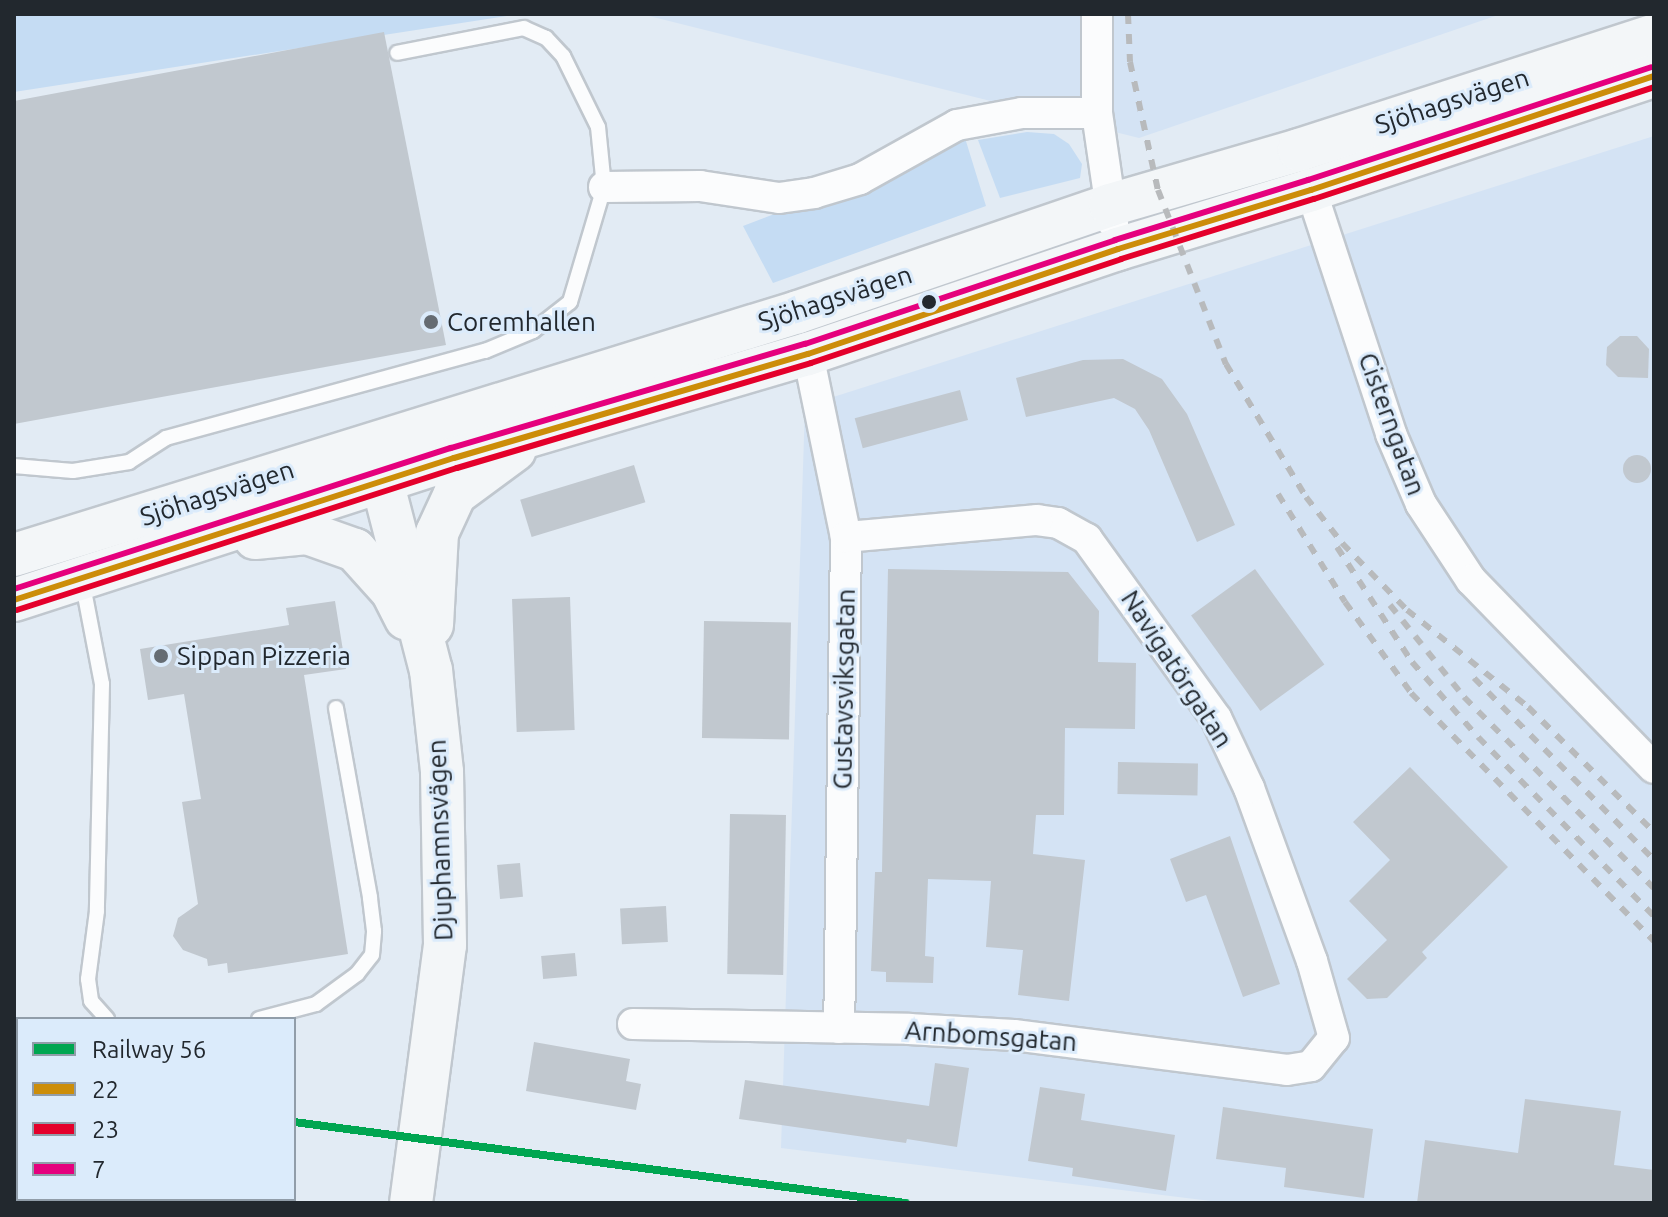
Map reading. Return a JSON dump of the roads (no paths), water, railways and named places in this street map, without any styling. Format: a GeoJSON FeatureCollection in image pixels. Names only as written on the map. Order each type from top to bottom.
{"type":"FeatureCollection","features":[{"type":"Feature","properties":{"kind":"main road","name":"Sjöhagsvägen"},"geometry":{"type":"LineString","coordinates":[[14,555],[72,537],[395,459],[598,389],[632,363],[798,312],[1110,205],[1299,150],[1654,35]]}},
{"type":"Feature","properties":{"kind":"main road","name":"Sjöhagsvägen"},"geometry":{"type":"LineString","coordinates":[[14,600],[191,544],[377,462],[537,436],[808,354],[1118,249],[1311,190],[1654,76]]}},
{"type":"Feature","properties":{"kind":"main road"},"geometry":{"type":"LineString","coordinates":[[1299,150],[1311,190]]}},
{"type":"Feature","properties":{"kind":"main road"},"geometry":{"type":"LineString","coordinates":[[798,312],[808,354]]}},
{"type":"Feature","properties":{"kind":"main road"},"geometry":{"type":"LineString","coordinates":[[431,670],[437,533],[455,494],[537,436]]}},
{"type":"Feature","properties":{"kind":"main road","name":"Djuphamnsvägen"},"geometry":{"type":"LineString","coordinates":[[377,462],[431,670],[442,772],[445,945],[429,1085],[411,1203]]}},
{"type":"Feature","properties":{"kind":"main road"},"geometry":{"type":"LineString","coordinates":[[191,544],[307,533],[355,550],[392,591],[431,670]]}},
{"type":"Feature","properties":{"kind":"street"},"geometry":{"type":"LineString","coordinates":[[1097,14],[1097,113],[1118,249]]}},
{"type":"Feature","properties":{"kind":"street"},"geometry":{"type":"LineString","coordinates":[[604,187],[700,186],[779,198],[814,193],[860,179],[957,125],[1022,113],[1097,113]]}},
{"type":"Feature","properties":{"kind":"street","name":"Cisterngatan"},"geometry":{"type":"LineString","coordinates":[[1311,190],[1391,434],[1421,504],[1471,580],[1654,768]]}},
{"type":"Feature","properties":{"kind":"street","name":"Gustavsviksgatan"},"geometry":{"type":"LineString","coordinates":[[808,354],[846,537],[839,1028]]}},
{"type":"Feature","properties":{"kind":"street","name":"Navigatörgatan"},"geometry":{"type":"LineString","coordinates":[[846,537],[1037,520],[1058,523],[1087,539],[1216,718],[1249,788],[1312,961],[1334,1038]]}},
{"type":"Feature","properties":{"kind":"street","name":"Arnbomsgatan"},"geometry":{"type":"LineString","coordinates":[[633,1024],[1014,1035],[1287,1070],[1311,1066],[1334,1038]]}},
{"type":"Feature","properties":{"kind":"lane"},"geometry":{"type":"LineString","coordinates":[[14,466],[73,471],[129,462],[166,438],[449,362],[533,331],[570,302],[604,187],[598,127],[563,56],[546,38],[524,28],[397,53]]}},
{"type":"Feature","properties":{"kind":"lane"},"geometry":{"type":"LineString","coordinates":[[72,537],[102,684],[97,911],[88,979],[91,1001],[105,1017]]}},
{"type":"Feature","properties":{"kind":"lane"},"geometry":{"type":"LineString","coordinates":[[267,1017],[316,1004],[357,974],[372,955],[374,931],[370,897],[336,708]]}},
{"type":"Feature","properties":{"kind":"railway"},"geometry":{"type":"LineString","coordinates":[[1128,14],[1130,62],[1158,190],[1226,364],[1306,497],[1342,543],[1407,610],[1528,707],[1654,832]]}},
{"type":"Feature","properties":{"kind":"railway"},"geometry":{"type":"LineString","coordinates":[[1278,494],[1345,602],[1411,693],[1654,941]]}},
{"type":"Feature","properties":{"kind":"railway"},"geometry":{"type":"LineString","coordinates":[[1337,547],[1412,662],[1478,737],[1654,916]]}},
{"type":"Feature","properties":{"kind":"railway"},"geometry":{"type":"LineString","coordinates":[[1390,605],[1464,697],[1654,888]]}},
{"type":"Feature","properties":{"kind":"railway"},"geometry":{"type":"LineString","coordinates":[[1474,678],[1654,860]]}},
{"type":"Feature","properties":{"kind":"rail line","name":"56"},"geometry":{"type":"LineString","coordinates":[[296,1122],[906,1203]]}},
{"type":"Feature","properties":{"kind":"place","name":"Coremhallen"},"geometry":{"type":"Point","coordinates":[431,322]}},
{"type":"Feature","properties":{"kind":"place","name":"Sippan Pizzeria"},"geometry":{"type":"Point","coordinates":[161,656]}}]}
